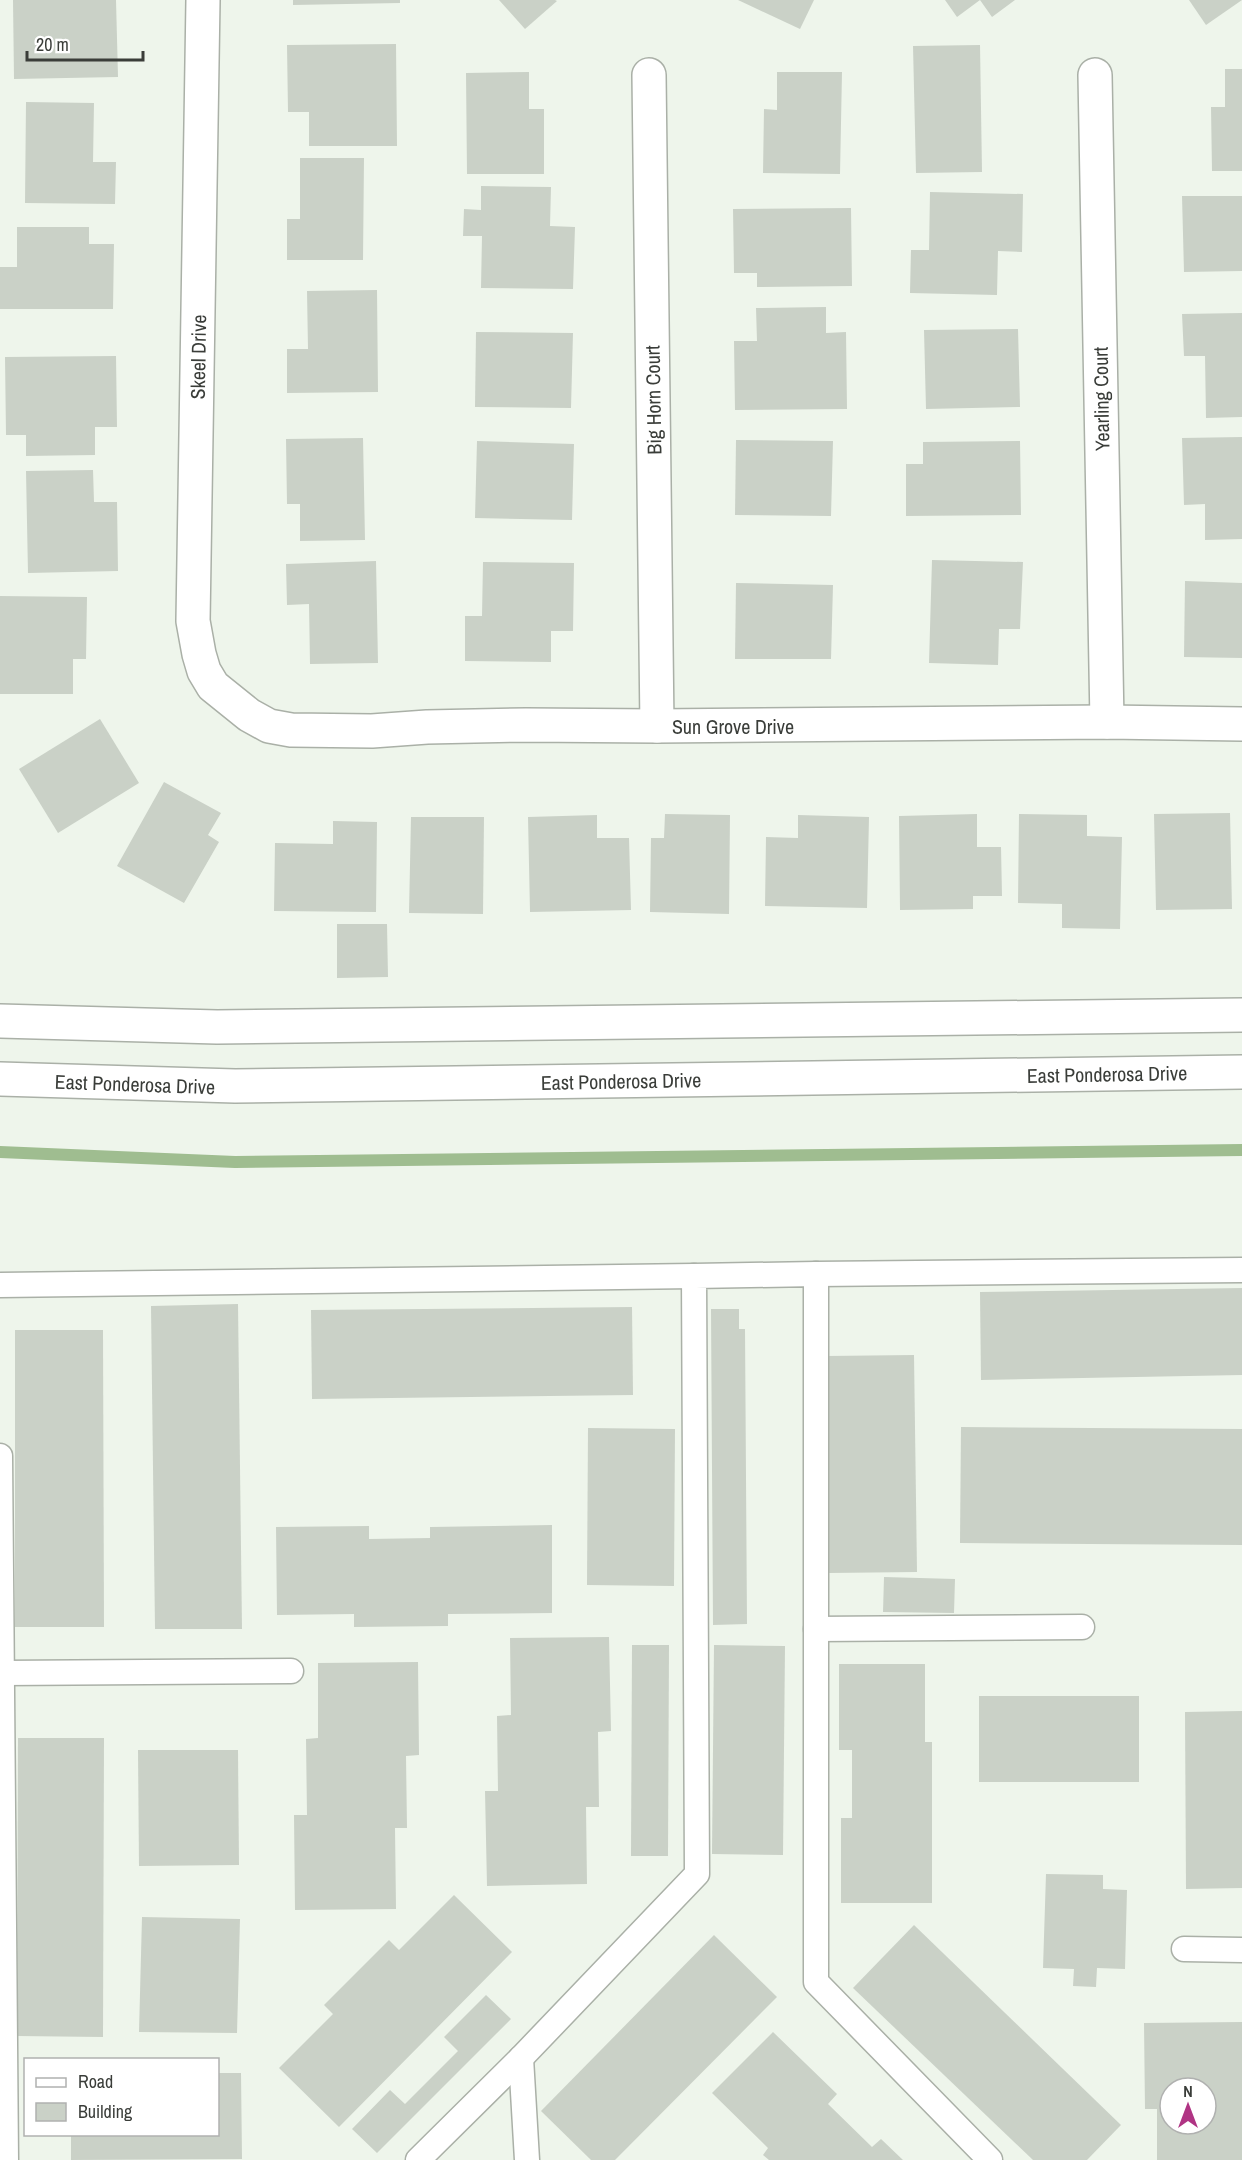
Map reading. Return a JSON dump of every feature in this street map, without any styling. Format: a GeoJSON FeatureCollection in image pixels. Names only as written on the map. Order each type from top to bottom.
{"type":"FeatureCollection","features":[{"type":"Feature","properties":{"kind":"street","name":"Skeel Drive"},"geometry":{"type":"LineString","coordinates":[[202,0],[194,621],[204,671],[213,686],[231,702]]}},
{"type":"Feature","properties":{"kind":"street","name":"Big Horn Court"},"geometry":{"type":"LineString","coordinates":[[649,75],[657,726]]}},
{"type":"Feature","properties":{"kind":"street","name":"Yearling Court"},"geometry":{"type":"LineString","coordinates":[[1095,75],[1107,722]]}},
{"type":"Feature","properties":{"kind":"street","name":"Sun Grove Drive"},"geometry":{"type":"LineString","coordinates":[[231,702],[269,726],[291,730],[372,731],[427,727],[526,725],[1242,723]]}},
{"type":"Feature","properties":{"kind":"street"},"geometry":{"type":"LineString","coordinates":[[0,1021],[217,1027],[1242,1015]]}},
{"type":"Feature","properties":{"kind":"street","name":"East Ponderosa Drive"},"geometry":{"type":"LineString","coordinates":[[0,1079],[235,1086],[1242,1072]]}},
{"type":"Feature","properties":{"kind":"lane"},"geometry":{"type":"LineString","coordinates":[[0,1284],[1242,1270]]}},
{"type":"Feature","properties":{"kind":"lane"},"geometry":{"type":"LineString","coordinates":[[816,1274],[816,1982],[990,2160]]}},
{"type":"Feature","properties":{"kind":"lane"},"geometry":{"type":"LineString","coordinates":[[418,2160],[521,2058],[698,1874],[694,1276]]}},
{"type":"Feature","properties":{"kind":"lane"},"geometry":{"type":"LineString","coordinates":[[0,1456],[6,2160]]}},
{"type":"Feature","properties":{"kind":"lane"},"geometry":{"type":"LineString","coordinates":[[816,1629],[1082,1627]]}},
{"type":"Feature","properties":{"kind":"lane"},"geometry":{"type":"LineString","coordinates":[[2,1673],[291,1671]]}},
{"type":"Feature","properties":{"kind":"lane"},"geometry":{"type":"LineString","coordinates":[[1184,1949],[1242,1950]]}},
{"type":"Feature","properties":{"kind":"lane"},"geometry":{"type":"LineString","coordinates":[[521,2058],[526,2160]]}},
{"type":"Feature","properties":{"kind":"building"},"geometry":{"type":"Polygon","coordinates":[[[13,0],[116,0],[118,77],[14,79],[13,0]]]}},
{"type":"Feature","properties":{"kind":"building"},"geometry":{"type":"Polygon","coordinates":[[[293,0],[400,0],[400,3],[293,5],[293,0]]]}},
{"type":"Feature","properties":{"kind":"building"},"geometry":{"type":"Polygon","coordinates":[[[499,0],[555,0],[557,1],[525,29],[499,0]]]}},
{"type":"Feature","properties":{"kind":"building"},"geometry":{"type":"Polygon","coordinates":[[[738,0],[814,0],[800,29],[738,0]]]}},
{"type":"Feature","properties":{"kind":"building"},"geometry":{"type":"Polygon","coordinates":[[[945,0],[980,0],[957,17],[945,0]]]}},
{"type":"Feature","properties":{"kind":"building"},"geometry":{"type":"Polygon","coordinates":[[[980,0],[1015,0],[992,17],[980,0]]]}},
{"type":"Feature","properties":{"kind":"building"},"geometry":{"type":"Polygon","coordinates":[[[1189,0],[1242,0],[1206,25],[1189,0]]]}},
{"type":"Feature","properties":{"kind":"building"},"geometry":{"type":"Polygon","coordinates":[[[396,44],[397,146],[309,146],[309,112],[288,112],[287,45],[396,44]]]}},
{"type":"Feature","properties":{"kind":"building"},"geometry":{"type":"Polygon","coordinates":[[[980,45],[982,172],[916,173],[913,46],[980,45]]]}},
{"type":"Feature","properties":{"kind":"building"},"geometry":{"type":"Polygon","coordinates":[[[1225,69],[1242,69],[1242,171],[1212,171],[1211,107],[1225,107],[1225,69]]]}},
{"type":"Feature","properties":{"kind":"building"},"geometry":{"type":"Polygon","coordinates":[[[529,72],[529,109],[544,109],[544,174],[467,174],[466,73],[529,72]]]}},
{"type":"Feature","properties":{"kind":"building"},"geometry":{"type":"Polygon","coordinates":[[[777,72],[842,72],[840,174],[763,173],[764,109],[777,110],[777,72]]]}},
{"type":"Feature","properties":{"kind":"building"},"geometry":{"type":"Polygon","coordinates":[[[26,102],[94,103],[93,162],[116,162],[115,204],[25,203],[26,102]]]}},
{"type":"Feature","properties":{"kind":"building"},"geometry":{"type":"Polygon","coordinates":[[[300,158],[364,158],[363,260],[287,260],[287,219],[300,219],[300,158]]]}},
{"type":"Feature","properties":{"kind":"building"},"geometry":{"type":"Polygon","coordinates":[[[481,186],[551,187],[550,226],[575,227],[573,289],[481,288],[482,236],[463,236],[464,209],[481,210],[481,186]]]}},
{"type":"Feature","properties":{"kind":"building"},"geometry":{"type":"Polygon","coordinates":[[[930,192],[1023,194],[1022,252],[998,251],[997,295],[910,293],[911,250],[929,250],[930,192]]]}},
{"type":"Feature","properties":{"kind":"building"},"geometry":{"type":"Polygon","coordinates":[[[1182,196],[1242,196],[1242,271],[1184,272],[1182,196]]]}},
{"type":"Feature","properties":{"kind":"building"},"geometry":{"type":"Polygon","coordinates":[[[851,208],[852,286],[757,287],[757,273],[734,273],[733,209],[851,208]]]}},
{"type":"Feature","properties":{"kind":"building"},"geometry":{"type":"Polygon","coordinates":[[[17,227],[89,227],[89,244],[114,244],[113,309],[0,309],[0,267],[17,267],[17,227]]]}},
{"type":"Feature","properties":{"kind":"building"},"geometry":{"type":"Polygon","coordinates":[[[377,290],[378,392],[287,393],[287,349],[308,349],[307,291],[377,290]]]}},
{"type":"Feature","properties":{"kind":"building"},"geometry":{"type":"Polygon","coordinates":[[[826,307],[826,333],[846,332],[847,409],[735,410],[734,341],[757,341],[756,308],[826,307]]]}},
{"type":"Feature","properties":{"kind":"building"},"geometry":{"type":"Polygon","coordinates":[[[1242,313],[1242,417],[1206,418],[1205,356],[1184,356],[1182,314],[1242,313]]]}},
{"type":"Feature","properties":{"kind":"building"},"geometry":{"type":"Polygon","coordinates":[[[1018,329],[1020,407],[926,409],[924,330],[1018,329]]]}},
{"type":"Feature","properties":{"kind":"building"},"geometry":{"type":"Polygon","coordinates":[[[476,332],[573,333],[571,408],[475,407],[476,332]]]}},
{"type":"Feature","properties":{"kind":"building"},"geometry":{"type":"Polygon","coordinates":[[[116,356],[117,427],[95,427],[95,455],[26,456],[26,435],[6,435],[5,357],[116,356]]]}},
{"type":"Feature","properties":{"kind":"building"},"geometry":{"type":"Polygon","coordinates":[[[1242,437],[1242,539],[1205,540],[1205,504],[1184,505],[1182,438],[1242,437]]]}},
{"type":"Feature","properties":{"kind":"building"},"geometry":{"type":"Polygon","coordinates":[[[363,438],[365,540],[300,541],[300,504],[287,504],[286,439],[363,438]]]}},
{"type":"Feature","properties":{"kind":"building"},"geometry":{"type":"Polygon","coordinates":[[[736,440],[833,441],[831,516],[735,515],[736,440]]]}},
{"type":"Feature","properties":{"kind":"building"},"geometry":{"type":"Polygon","coordinates":[[[477,441],[574,444],[572,520],[475,518],[477,441]]]}},
{"type":"Feature","properties":{"kind":"building"},"geometry":{"type":"Polygon","coordinates":[[[1020,441],[1021,515],[906,516],[906,464],[923,464],[923,442],[1020,441]]]}},
{"type":"Feature","properties":{"kind":"building"},"geometry":{"type":"Polygon","coordinates":[[[93,470],[94,502],[117,502],[118,571],[28,573],[26,471],[93,470]]]}},
{"type":"Feature","properties":{"kind":"building"},"geometry":{"type":"Polygon","coordinates":[[[932,560],[1023,562],[1020,629],[999,629],[998,665],[929,663],[932,560]]]}},
{"type":"Feature","properties":{"kind":"building"},"geometry":{"type":"Polygon","coordinates":[[[376,561],[378,663],[310,664],[309,604],[287,605],[286,564],[376,561]]]}},
{"type":"Feature","properties":{"kind":"building"},"geometry":{"type":"Polygon","coordinates":[[[483,562],[574,563],[573,631],[551,631],[551,662],[465,661],[465,616],[482,616],[483,562]]]}},
{"type":"Feature","properties":{"kind":"building"},"geometry":{"type":"Polygon","coordinates":[[[1185,581],[1242,583],[1242,658],[1184,657],[1185,581]]]}},
{"type":"Feature","properties":{"kind":"building"},"geometry":{"type":"Polygon","coordinates":[[[736,583],[833,585],[831,659],[735,659],[736,583]]]}},
{"type":"Feature","properties":{"kind":"building"},"geometry":{"type":"Polygon","coordinates":[[[0,596],[87,597],[86,659],[73,659],[73,694],[0,694],[0,596]]]}},
{"type":"Feature","properties":{"kind":"building"},"geometry":{"type":"Polygon","coordinates":[[[100,719],[139,783],[58,833],[19,769],[100,719]]]}},
{"type":"Feature","properties":{"kind":"building"},"geometry":{"type":"Polygon","coordinates":[[[164,782],[221,813],[208,835],[219,842],[184,903],[117,866],[164,782]]]}},
{"type":"Feature","properties":{"kind":"building"},"geometry":{"type":"Polygon","coordinates":[[[1230,813],[1232,909],[1156,910],[1154,814],[1230,813]]]}},
{"type":"Feature","properties":{"kind":"building"},"geometry":{"type":"Polygon","coordinates":[[[665,814],[730,815],[729,914],[650,912],[651,838],[664,838],[665,814]]]}},
{"type":"Feature","properties":{"kind":"building"},"geometry":{"type":"Polygon","coordinates":[[[977,814],[977,847],[1001,847],[1002,896],[973,896],[973,909],[900,910],[899,816],[977,814]]]}},
{"type":"Feature","properties":{"kind":"building"},"geometry":{"type":"Polygon","coordinates":[[[1019,814],[1087,815],[1087,836],[1122,837],[1120,929],[1062,928],[1062,904],[1018,903],[1019,814]]]}},
{"type":"Feature","properties":{"kind":"building"},"geometry":{"type":"Polygon","coordinates":[[[597,815],[597,838],[629,838],[631,910],[530,912],[528,817],[597,815]]]}},
{"type":"Feature","properties":{"kind":"building"},"geometry":{"type":"Polygon","coordinates":[[[798,815],[869,817],[867,908],[765,906],[766,837],[798,838],[798,815]]]}},
{"type":"Feature","properties":{"kind":"building"},"geometry":{"type":"Polygon","coordinates":[[[411,817],[484,817],[483,914],[409,913],[411,817]]]}},
{"type":"Feature","properties":{"kind":"building"},"geometry":{"type":"Polygon","coordinates":[[[333,821],[377,822],[376,912],[274,911],[275,843],[333,844],[333,821]]]}},
{"type":"Feature","properties":{"kind":"building"},"geometry":{"type":"Polygon","coordinates":[[[337,924],[387,924],[388,977],[337,978],[337,924]]]}},
{"type":"Feature","properties":{"kind":"building"},"geometry":{"type":"Polygon","coordinates":[[[1242,1288],[1242,1375],[981,1380],[980,1292],[1242,1288]]]}},
{"type":"Feature","properties":{"kind":"building"},"geometry":{"type":"Polygon","coordinates":[[[238,1304],[242,1629],[155,1629],[151,1306],[238,1304]]]}},
{"type":"Feature","properties":{"kind":"building"},"geometry":{"type":"Polygon","coordinates":[[[632,1307],[633,1395],[312,1399],[311,1310],[632,1307]]]}},
{"type":"Feature","properties":{"kind":"building"},"geometry":{"type":"Polygon","coordinates":[[[711,1309],[739,1309],[739,1329],[745,1329],[747,1624],[713,1625],[711,1309]]]}},
{"type":"Feature","properties":{"kind":"building"},"geometry":{"type":"Polygon","coordinates":[[[15,1330],[103,1330],[104,1627],[15,1627],[15,1330]]]}},
{"type":"Feature","properties":{"kind":"building"},"geometry":{"type":"Polygon","coordinates":[[[914,1355],[917,1572],[829,1573],[827,1356],[914,1355]]]}},
{"type":"Feature","properties":{"kind":"building"},"geometry":{"type":"Polygon","coordinates":[[[961,1427],[1242,1429],[1242,1545],[960,1543],[961,1427]]]}},
{"type":"Feature","properties":{"kind":"building"},"geometry":{"type":"Polygon","coordinates":[[[588,1428],[675,1429],[674,1586],[587,1585],[588,1428]]]}},
{"type":"Feature","properties":{"kind":"building"},"geometry":{"type":"Polygon","coordinates":[[[552,1525],[552,1613],[448,1614],[448,1626],[354,1627],[354,1614],[277,1615],[276,1527],[369,1526],[369,1539],[430,1538],[430,1527],[552,1525]]]}},
{"type":"Feature","properties":{"kind":"building"},"geometry":{"type":"Polygon","coordinates":[[[884,1577],[955,1579],[954,1613],[883,1612],[884,1577]]]}},
{"type":"Feature","properties":{"kind":"building"},"geometry":{"type":"Polygon","coordinates":[[[609,1637],[611,1731],[598,1732],[599,1807],[586,1807],[587,1884],[487,1886],[485,1791],[498,1791],[497,1716],[511,1715],[510,1638],[609,1637]]]}},
{"type":"Feature","properties":{"kind":"building"},"geometry":{"type":"Polygon","coordinates":[[[632,1645],[669,1645],[668,1856],[631,1856],[632,1645]]]}},
{"type":"Feature","properties":{"kind":"building"},"geometry":{"type":"Polygon","coordinates":[[[714,1645],[785,1646],[783,1855],[712,1854],[714,1645]]]}},
{"type":"Feature","properties":{"kind":"building"},"geometry":{"type":"Polygon","coordinates":[[[418,1662],[419,1755],[406,1756],[407,1828],[395,1828],[396,1909],[295,1910],[294,1815],[307,1815],[306,1739],[318,1738],[318,1663],[418,1662]]]}},
{"type":"Feature","properties":{"kind":"building"},"geometry":{"type":"Polygon","coordinates":[[[839,1664],[925,1664],[925,1742],[932,1742],[932,1903],[841,1903],[841,1818],[852,1818],[852,1750],[839,1750],[839,1664]]]}},
{"type":"Feature","properties":{"kind":"building"},"geometry":{"type":"Polygon","coordinates":[[[979,1696],[1139,1696],[1139,1782],[979,1782],[979,1696]]]}},
{"type":"Feature","properties":{"kind":"building"},"geometry":{"type":"Polygon","coordinates":[[[1242,1711],[1242,1888],[1186,1889],[1185,1712],[1242,1711]]]}},
{"type":"Feature","properties":{"kind":"building"},"geometry":{"type":"Polygon","coordinates":[[[18,1738],[104,1738],[103,2037],[17,2036],[18,1738]]]}},
{"type":"Feature","properties":{"kind":"building"},"geometry":{"type":"Polygon","coordinates":[[[138,1750],[238,1750],[239,1865],[139,1866],[138,1750]]]}},
{"type":"Feature","properties":{"kind":"building"},"geometry":{"type":"Polygon","coordinates":[[[1046,1874],[1103,1875],[1103,1889],[1127,1890],[1125,1969],[1097,1968],[1096,1987],[1073,1986],[1074,1969],[1043,1968],[1046,1874]]]}},
{"type":"Feature","properties":{"kind":"building"},"geometry":{"type":"Polygon","coordinates":[[[454,1895],[512,1952],[339,2127],[279,2068],[333,2014],[324,2005],[389,1940],[399,1950],[454,1895]]]}},
{"type":"Feature","properties":{"kind":"building"},"geometry":{"type":"Polygon","coordinates":[[[142,1917],[240,1919],[237,2033],[139,2032],[142,1917]]]}},
{"type":"Feature","properties":{"kind":"building"},"geometry":{"type":"Polygon","coordinates":[[[914,1925],[1121,2125],[1087,2160],[1033,2160],[853,1988],[914,1925]]]}},
{"type":"Feature","properties":{"kind":"building"},"geometry":{"type":"Polygon","coordinates":[[[714,1935],[777,1997],[615,2160],[591,2160],[541,2111],[714,1935]]]}},
{"type":"Feature","properties":{"kind":"building"},"geometry":{"type":"Polygon","coordinates":[[[486,1995],[511,2019],[377,2153],[352,2129],[390,2090],[405,2104],[458,2051],[444,2037],[486,1995]]]}},
{"type":"Feature","properties":{"kind":"building"},"geometry":{"type":"Polygon","coordinates":[[[1242,2022],[1242,2160],[1157,2160],[1157,2109],[1145,2109],[1144,2023],[1242,2022]]]}},
{"type":"Feature","properties":{"kind":"building"},"geometry":{"type":"Polygon","coordinates":[[[773,2032],[837,2094],[828,2104],[872,2147],[881,2139],[903,2160],[769,2160],[763,2155],[768,2148],[712,2093],[773,2032]]]}},
{"type":"Feature","properties":{"kind":"building"},"geometry":{"type":"Polygon","coordinates":[[[219,2073],[241,2073],[242,2159],[71,2160],[71,2136],[219,2136],[219,2073]]]}},
{"type":"Feature","properties":{"kind":"waterway"},"geometry":{"type":"LineString","coordinates":[[0,1152],[235,1162],[1242,1150]]}}]}
